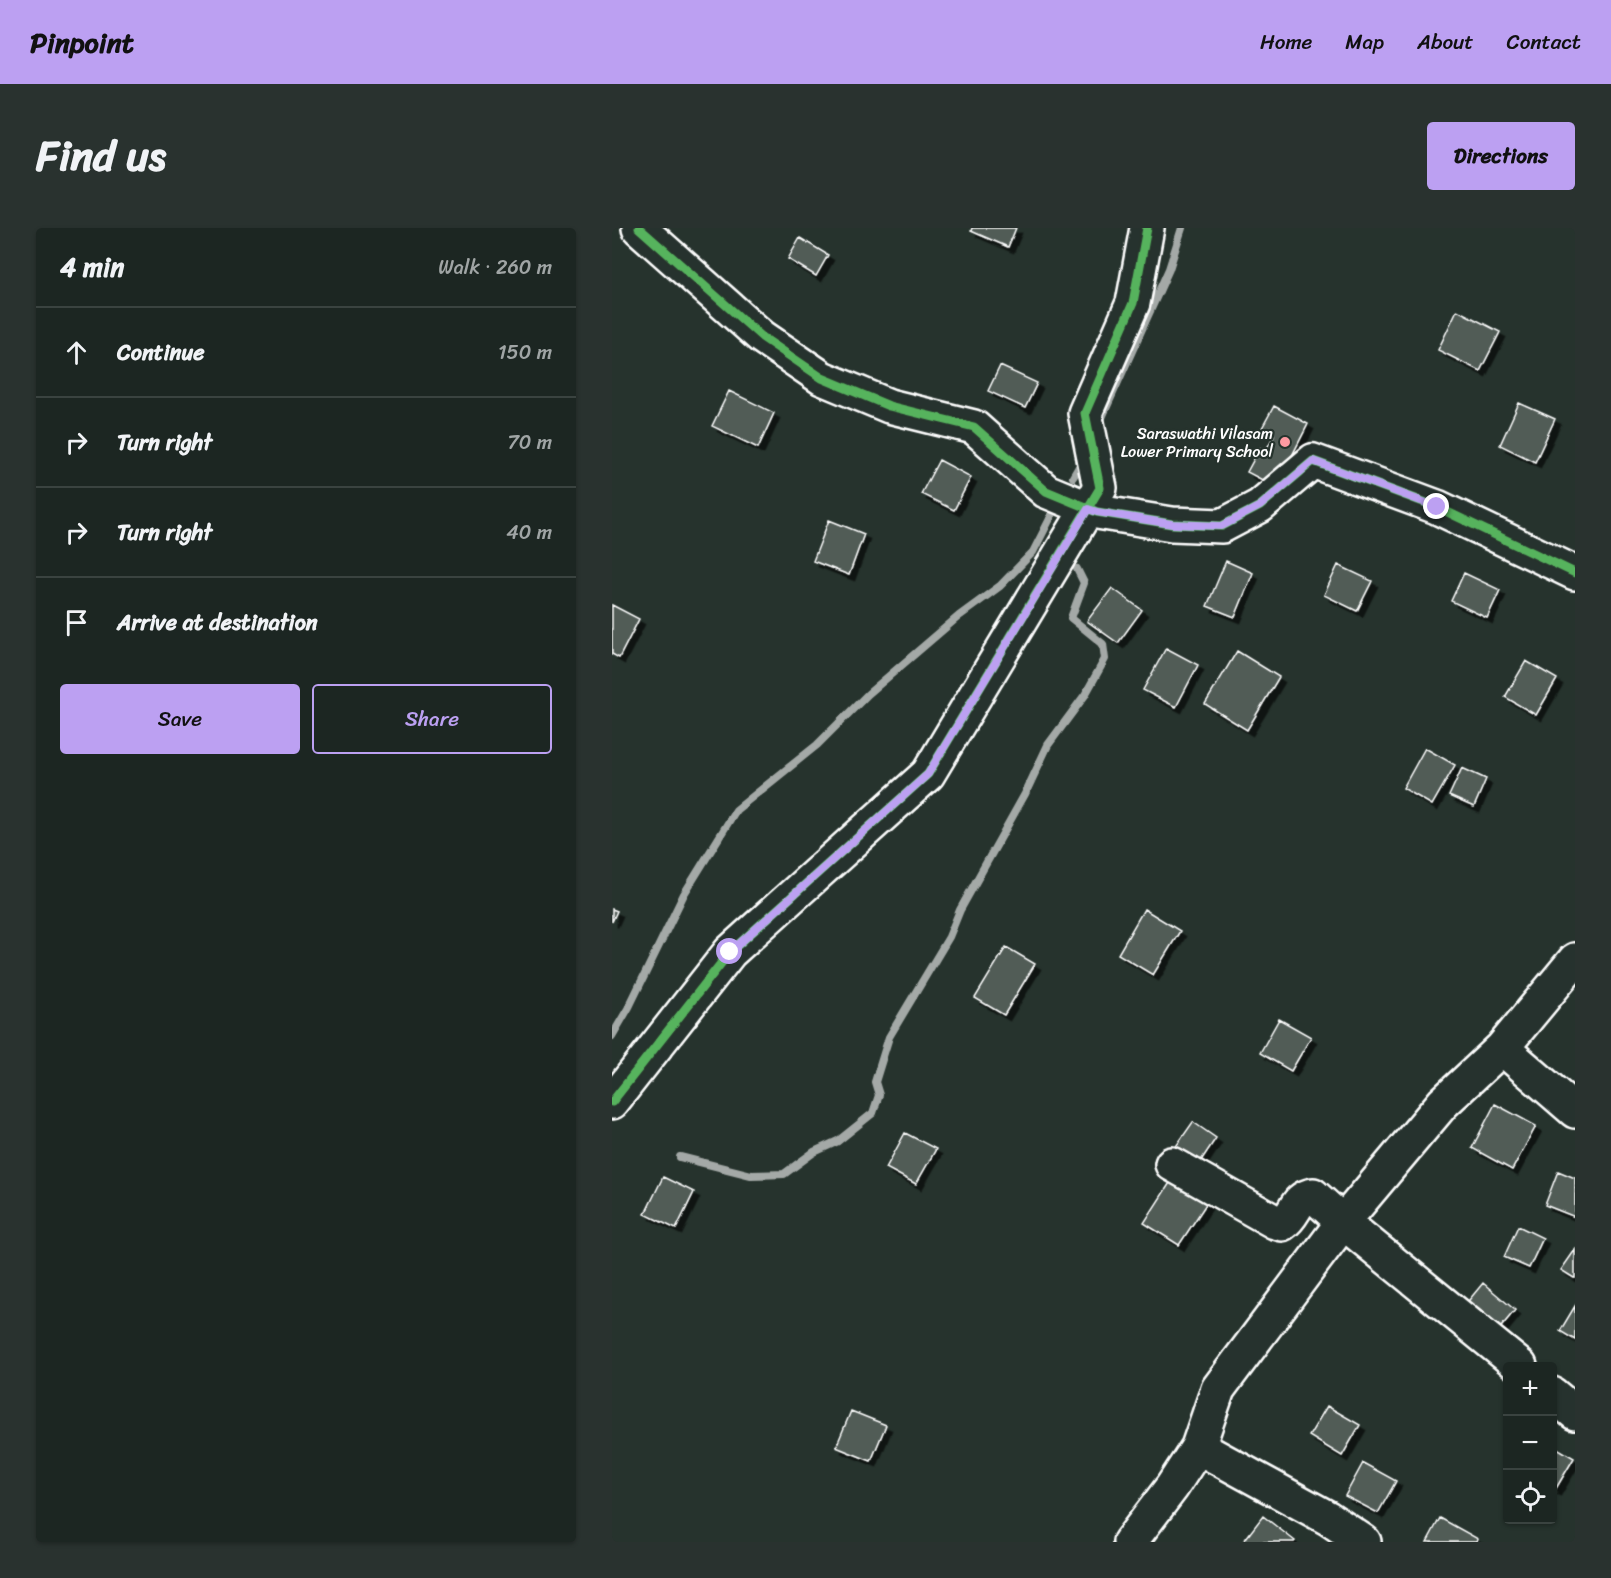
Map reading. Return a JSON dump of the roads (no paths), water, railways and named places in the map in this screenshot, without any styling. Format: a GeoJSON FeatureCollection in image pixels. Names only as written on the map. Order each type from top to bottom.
{"type":"FeatureCollection","features":[{"type":"Feature","properties":{"kind":"street"},"geometry":{"type":"LineString","coordinates":[[639,228],[762,337],[822,378],[889,406],[974,426],[1046,491],[1088,509],[1172,524],[1222,526],[1260,506],[1313,461],[1437,507],[1575,573]]}},
{"type":"Feature","properties":{"kind":"street"},"geometry":{"type":"LineString","coordinates":[[612,1102],[730,952],[928,774],[1100,488],[1086,413],[1132,303],[1147,228]]}},
{"type":"Feature","properties":{"kind":"street"},"geometry":{"type":"LineString","coordinates":[[1131,1542],[1172,1487],[1198,1447],[1218,1389],[1343,1222],[1443,1103],[1502,1048],[1575,960]]}},
{"type":"Feature","properties":{"kind":"street"},"geometry":{"type":"LineString","coordinates":[[1502,1048],[1575,1111]]}},
{"type":"Feature","properties":{"kind":"street"},"geometry":{"type":"LineString","coordinates":[[1172,1164],[1282,1224],[1290,1218],[1299,1201],[1305,1196],[1313,1195],[1515,1362]]}},
{"type":"Feature","properties":{"kind":"street"},"geometry":{"type":"LineString","coordinates":[[1557,1398],[1575,1413]]}},
{"type":"Feature","properties":{"kind":"street"},"geometry":{"type":"LineString","coordinates":[[1198,1447],[1328,1518],[1364,1542]]}},
{"type":"Feature","properties":{"kind":"waterway"},"geometry":{"type":"LineString","coordinates":[[1099,424],[1169,269],[1182,228]]}},
{"type":"Feature","properties":{"kind":"waterway"},"geometry":{"type":"LineString","coordinates":[[1073,477],[1084,458]]}},
{"type":"Feature","properties":{"kind":"waterway"},"geometry":{"type":"LineString","coordinates":[[612,1036],[629,1007],[684,894],[736,810],[817,745],[868,694],[959,616],[1000,586],[1033,552],[1055,509]]}},
{"type":"Feature","properties":{"kind":"waterway"},"geometry":{"type":"LineString","coordinates":[[680,1157],[751,1175],[784,1174],[814,1152],[838,1141],[873,1113],[879,1095],[875,1082],[889,1037],[949,937],[960,910],[1025,794],[1048,745],[1085,695],[1105,659],[1103,644],[1071,618],[1084,583],[1077,569]]}},
{"type":"Feature","properties":{"kind":"place","name":"Saraswathi Vilasam Lower Primary School"},"geometry":{"type":"Point","coordinates":[1285,442]}}]}
